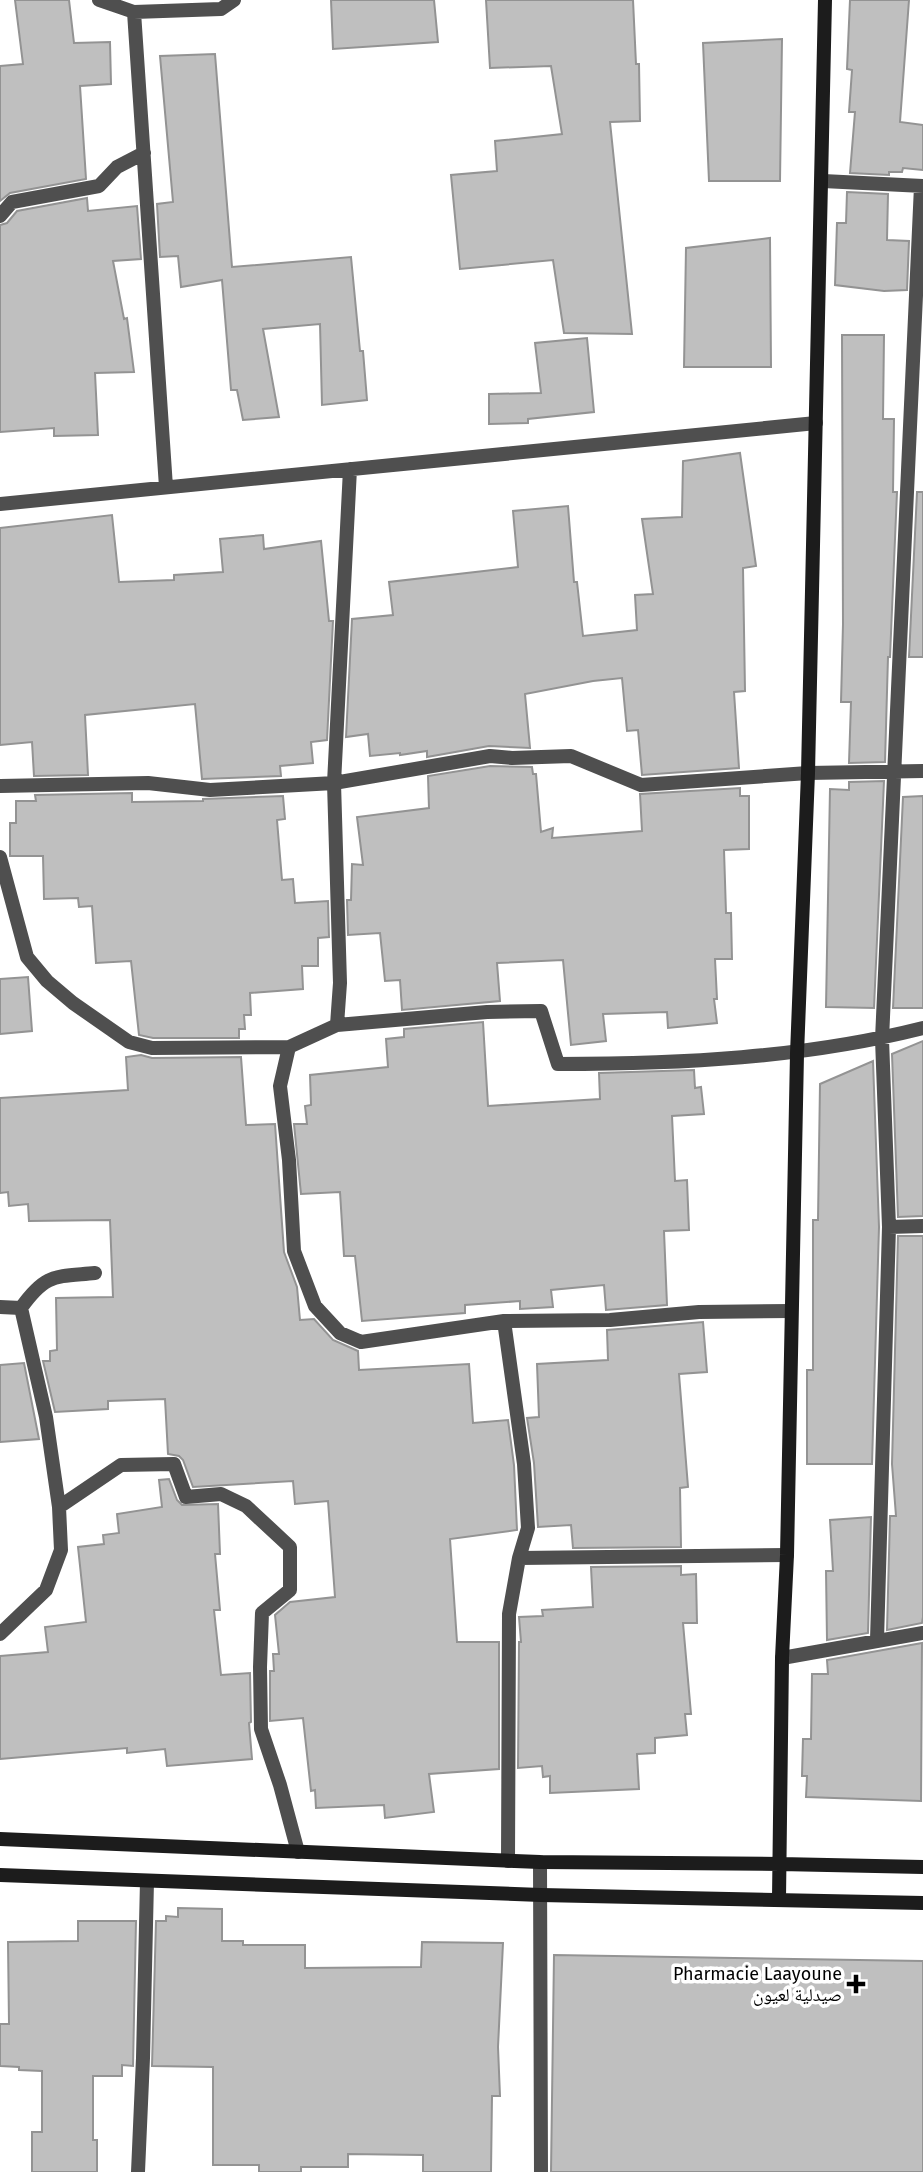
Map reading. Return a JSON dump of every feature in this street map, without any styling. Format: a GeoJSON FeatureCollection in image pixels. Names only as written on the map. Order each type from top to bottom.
{"type":"FeatureCollection","features":[{"type":"Feature","properties":{"kind":"street"},"geometry":{"type":"LineString","coordinates":[[99,0],[134,12],[221,9],[234,0]]}},
{"type":"Feature","properties":{"kind":"street"},"geometry":{"type":"LineString","coordinates":[[779,1899],[782,1658],[788,1555],[797,1054],[808,773],[825,0]]}},
{"type":"Feature","properties":{"kind":"street"},"geometry":{"type":"LineString","coordinates":[[134,12],[166,487]]}},
{"type":"Feature","properties":{"kind":"street"},"geometry":{"type":"LineString","coordinates":[[0,216],[12,202],[99,186],[117,167],[144,153]]}},
{"type":"Feature","properties":{"kind":"street"},"geometry":{"type":"LineString","coordinates":[[823,181],[922,186],[882,1039],[889,1227],[877,1640]]}},
{"type":"Feature","properties":{"kind":"street"},"geometry":{"type":"LineString","coordinates":[[0,504],[816,423]]}},
{"type":"Feature","properties":{"kind":"street"},"geometry":{"type":"LineString","coordinates":[[337,1025],[340,984],[334,783],[350,469]]}},
{"type":"Feature","properties":{"kind":"street"},"geometry":{"type":"LineString","coordinates":[[0,786],[148,783],[210,790],[334,783],[490,756],[571,756],[641,785],[808,773],[923,771]]}},
{"type":"Feature","properties":{"kind":"street"},"geometry":{"type":"LineString","coordinates":[[0,857],[27,957],[47,981],[73,1003],[129,1042],[152,1048],[289,1047],[337,1025],[488,1012],[541,1011],[558,1064],[609,1064],[797,1054],[882,1039],[923,1028]]}},
{"type":"Feature","properties":{"kind":"street"},"geometry":{"type":"LineString","coordinates":[[289,1047],[280,1086],[289,1160],[294,1251],[315,1306],[340,1333],[361,1342],[504,1321],[610,1320],[699,1312],[791,1311]]}},
{"type":"Feature","properties":{"kind":"street"},"geometry":{"type":"LineString","coordinates":[[889,1227],[923,1226]]}},
{"type":"Feature","properties":{"kind":"street"},"geometry":{"type":"LineString","coordinates":[[0,1634],[46,1590],[61,1550],[59,1507],[46,1417],[21,1308],[35,1288],[53,1278],[95,1273]]}},
{"type":"Feature","properties":{"kind":"street"},"geometry":{"type":"LineString","coordinates":[[0,1307],[21,1308]]}},
{"type":"Feature","properties":{"kind":"street"},"geometry":{"type":"LineString","coordinates":[[504,1321],[526,1490],[528,1528],[519,1558],[509,1614],[508,1861]]}},
{"type":"Feature","properties":{"kind":"street"},"geometry":{"type":"LineString","coordinates":[[59,1507],[121,1465],[174,1464],[186,1497],[221,1494],[246,1506],[290,1547],[290,1590],[262,1613],[261,1729],[298,1852]]}},
{"type":"Feature","properties":{"kind":"street"},"geometry":{"type":"LineString","coordinates":[[519,1558],[788,1555]]}},
{"type":"Feature","properties":{"kind":"street"},"geometry":{"type":"LineString","coordinates":[[782,1658],[923,1633]]}},
{"type":"Feature","properties":{"kind":"street"},"geometry":{"type":"LineString","coordinates":[[0,1839],[540,1862],[923,1867]]}},
{"type":"Feature","properties":{"kind":"street"},"geometry":{"type":"LineString","coordinates":[[540,1862],[541,2172]]}},
{"type":"Feature","properties":{"kind":"street"},"geometry":{"type":"LineString","coordinates":[[0,1875],[541,1895],[923,1903]]}},
{"type":"Feature","properties":{"kind":"street"},"geometry":{"type":"LineString","coordinates":[[138,2172],[146,1881]]}},
{"type":"Feature","properties":{"kind":"building"},"geometry":{"type":"Polygon","coordinates":[[[15,0],[69,0],[74,43],[110,42],[111,84],[80,86],[86,179],[10,193],[0,201],[0,66],[23,64],[15,0]]]}},
{"type":"Feature","properties":{"kind":"building"},"geometry":{"type":"Polygon","coordinates":[[[331,0],[434,0],[438,42],[333,49],[331,0]]]}},
{"type":"Feature","properties":{"kind":"building"},"geometry":{"type":"Polygon","coordinates":[[[486,0],[633,0],[636,64],[639,64],[640,121],[610,122],[632,334],[564,333],[553,260],[460,269],[451,175],[497,171],[495,141],[562,134],[551,66],[490,68],[486,0]]]}},
{"type":"Feature","properties":{"kind":"building"},"geometry":{"type":"Polygon","coordinates":[[[850,0],[909,0],[900,122],[923,125],[923,170],[903,168],[902,172],[889,172],[889,175],[850,173],[855,112],[849,112],[852,70],[847,69],[850,0]]]}},
{"type":"Feature","properties":{"kind":"building"},"geometry":{"type":"Polygon","coordinates":[[[782,39],[780,181],[709,181],[703,43],[782,39]]]}},
{"type":"Feature","properties":{"kind":"building"},"geometry":{"type":"Polygon","coordinates":[[[215,54],[232,267],[351,257],[367,400],[322,405],[320,324],[263,329],[279,417],[243,420],[237,390],[231,390],[222,280],[181,287],[178,256],[160,257],[157,204],[173,202],[160,56],[215,54]]]}},
{"type":"Feature","properties":{"kind":"building"},"geometry":{"type":"Polygon","coordinates":[[[847,192],[888,194],[887,240],[909,241],[907,290],[884,291],[835,285],[837,223],[846,223],[847,192]]]}},
{"type":"Feature","properties":{"kind":"building"},"geometry":{"type":"Polygon","coordinates":[[[87,198],[88,211],[137,206],[141,259],[113,261],[124,319],[127,318],[134,372],[95,373],[98,435],[54,436],[54,428],[0,432],[0,225],[7,223],[17,211],[87,198]]]}},
{"type":"Feature","properties":{"kind":"building"},"geometry":{"type":"Polygon","coordinates":[[[770,238],[771,367],[684,367],[686,248],[770,238]]]}},
{"type":"Feature","properties":{"kind":"building"},"geometry":{"type":"Polygon","coordinates":[[[842,335],[884,335],[883,419],[894,419],[893,492],[897,492],[885,762],[849,763],[851,702],[841,702],[842,335]]]}},
{"type":"Feature","properties":{"kind":"building"},"geometry":{"type":"Polygon","coordinates":[[[587,338],[594,412],[528,419],[528,423],[489,424],[489,394],[541,393],[535,343],[587,338]]]}},
{"type":"Feature","properties":{"kind":"building"},"geometry":{"type":"Polygon","coordinates":[[[740,453],[756,566],[743,568],[745,691],[734,692],[739,768],[642,775],[638,730],[627,731],[622,678],[525,694],[530,748],[489,746],[427,757],[427,751],[370,756],[368,734],[346,737],[352,619],[393,615],[389,582],[518,567],[513,511],[568,506],[574,582],[577,582],[583,636],[637,630],[635,595],[653,594],[642,519],[682,517],[683,461],[740,453]]]}},
{"type":"Feature","properties":{"kind":"building"},"geometry":{"type":"Polygon","coordinates":[[[917,492],[923,492],[923,657],[909,657],[917,492]]]}},
{"type":"Feature","properties":{"kind":"building"},"geometry":{"type":"Polygon","coordinates":[[[112,515],[119,582],[174,580],[174,575],[223,572],[220,539],[263,535],[264,549],[321,541],[329,621],[333,621],[327,740],[311,742],[313,763],[280,766],[281,776],[202,779],[195,704],[85,715],[88,775],[34,776],[32,742],[0,745],[0,528],[112,515]]]}},
{"type":"Feature","properties":{"kind":"building"},"geometry":{"type":"Polygon","coordinates":[[[490,766],[532,767],[533,774],[536,774],[541,832],[553,828],[552,838],[642,831],[640,794],[740,788],[740,796],[749,796],[749,849],[724,850],[726,913],[731,913],[732,959],[715,959],[717,999],[714,999],[717,1023],[668,1028],[667,1012],[603,1014],[606,1041],[571,1045],[563,960],[497,963],[500,1001],[402,1010],[400,980],[385,981],[380,933],[348,935],[347,900],[351,900],[352,864],[363,865],[357,817],[429,808],[428,776],[490,766]]]}},
{"type":"Feature","properties":{"kind":"building"},"geometry":{"type":"Polygon","coordinates":[[[884,781],[874,1008],[826,1007],[830,789],[849,790],[849,782],[884,781]]]}},
{"type":"Feature","properties":{"kind":"building"},"geometry":{"type":"Polygon","coordinates":[[[132,793],[132,802],[283,796],[285,819],[277,820],[282,880],[293,879],[295,903],[328,901],[329,937],[318,938],[318,966],[302,966],[303,989],[250,993],[251,1015],[244,1015],[245,1029],[239,1029],[239,1038],[153,1038],[139,1035],[131,961],[96,963],[92,906],[79,907],[78,898],[44,899],[43,856],[10,856],[10,823],[16,823],[16,801],[36,801],[35,795],[132,793]]]}},
{"type":"Feature","properties":{"kind":"building"},"geometry":{"type":"Polygon","coordinates":[[[923,796],[923,1008],[893,1008],[903,797],[923,796]]]}},
{"type":"Feature","properties":{"kind":"building"},"geometry":{"type":"Polygon","coordinates":[[[28,977],[32,1031],[0,1034],[0,979],[28,977]]]}},
{"type":"Feature","properties":{"kind":"building"},"geometry":{"type":"Polygon","coordinates":[[[483,1022],[488,1106],[600,1099],[599,1073],[694,1070],[695,1088],[701,1087],[704,1114],[672,1116],[675,1181],[687,1180],[689,1230],[664,1231],[667,1305],[606,1310],[604,1285],[551,1290],[553,1307],[520,1309],[520,1301],[465,1305],[465,1313],[362,1321],[355,1256],[344,1256],[340,1192],[301,1194],[294,1124],[307,1124],[305,1106],[311,1105],[310,1075],[388,1067],[386,1039],[404,1037],[404,1029],[483,1022]]]}},
{"type":"Feature","properties":{"kind":"building"},"geometry":{"type":"Polygon","coordinates":[[[923,1041],[923,1216],[898,1217],[892,1054],[923,1041]]]}},
{"type":"Feature","properties":{"kind":"building"},"geometry":{"type":"Polygon","coordinates":[[[141,1055],[152,1058],[241,1057],[246,1125],[275,1124],[284,1252],[297,1287],[300,1320],[314,1319],[333,1340],[358,1351],[359,1370],[469,1364],[473,1423],[508,1420],[514,1465],[517,1530],[450,1539],[457,1642],[499,1642],[499,1769],[429,1774],[434,1812],[385,1818],[384,1805],[316,1808],[315,1790],[311,1791],[303,1718],[270,1721],[270,1671],[274,1671],[273,1654],[279,1654],[275,1615],[290,1602],[335,1597],[328,1501],[295,1504],[293,1481],[193,1487],[183,1460],[179,1456],[168,1454],[165,1399],[108,1401],[108,1409],[55,1412],[43,1361],[50,1361],[50,1351],[57,1350],[56,1298],[113,1297],[110,1220],[29,1221],[28,1204],[9,1206],[8,1192],[0,1193],[0,1098],[128,1090],[126,1057],[141,1055]]]}},
{"type":"Feature","properties":{"kind":"building"},"geometry":{"type":"Polygon","coordinates":[[[873,1061],[879,1227],[872,1464],[807,1464],[807,1370],[813,1370],[813,1220],[818,1220],[820,1084],[873,1061]]]}},
{"type":"Feature","properties":{"kind":"building"},"geometry":{"type":"Polygon","coordinates":[[[898,1236],[923,1236],[923,1617],[922,1623],[887,1630],[890,1516],[896,1516],[892,1464],[898,1236]]]}},
{"type":"Feature","properties":{"kind":"building"},"geometry":{"type":"Polygon","coordinates":[[[703,1322],[707,1372],[679,1374],[688,1487],[680,1488],[681,1547],[573,1548],[571,1525],[538,1527],[534,1463],[527,1418],[539,1417],[537,1364],[608,1360],[607,1330],[703,1322]]]}},
{"type":"Feature","properties":{"kind":"building"},"geometry":{"type":"Polygon","coordinates":[[[24,1363],[39,1439],[0,1442],[0,1365],[24,1363]]]}},
{"type":"Feature","properties":{"kind":"building"},"geometry":{"type":"Polygon","coordinates":[[[169,1479],[177,1500],[182,1505],[218,1504],[220,1554],[215,1554],[220,1610],[214,1610],[221,1675],[250,1673],[249,1723],[252,1759],[167,1766],[165,1749],[127,1753],[127,1748],[0,1759],[0,1656],[48,1652],[45,1627],[86,1622],[78,1547],[104,1544],[103,1535],[119,1533],[117,1514],[162,1507],[159,1480],[169,1479]]]}},
{"type":"Feature","properties":{"kind":"building"},"geometry":{"type":"Polygon","coordinates":[[[871,1517],[868,1633],[827,1640],[826,1571],[833,1571],[830,1520],[871,1517]]]}},
{"type":"Feature","properties":{"kind":"building"},"geometry":{"type":"Polygon","coordinates":[[[681,1566],[681,1575],[696,1574],[697,1623],[683,1623],[691,1714],[685,1714],[687,1735],[655,1738],[655,1753],[637,1754],[639,1789],[550,1793],[550,1776],[543,1777],[542,1766],[518,1768],[521,1642],[519,1617],[543,1616],[542,1610],[593,1607],[591,1567],[681,1566]]]}},
{"type":"Feature","properties":{"kind":"building"},"geometry":{"type":"Polygon","coordinates":[[[922,1643],[921,1801],[806,1797],[807,1776],[802,1776],[803,1739],[811,1739],[812,1674],[828,1674],[827,1660],[922,1643]]]}},
{"type":"Feature","properties":{"kind":"building"},"geometry":{"type":"Polygon","coordinates":[[[178,1908],[222,1909],[222,1941],[243,1941],[243,1945],[305,1945],[305,1968],[421,1967],[422,1942],[503,1943],[498,2047],[500,2096],[492,2096],[491,2172],[423,2172],[423,2155],[348,2154],[348,2167],[301,2167],[301,2172],[259,2172],[259,2165],[213,2165],[213,2067],[152,2066],[156,1921],[166,1921],[166,1916],[178,1917],[178,1908]]]}},
{"type":"Feature","properties":{"kind":"building"},"geometry":{"type":"Polygon","coordinates":[[[78,1921],[136,1921],[133,2066],[122,2065],[122,2076],[93,2076],[93,2140],[97,2140],[97,2172],[32,2172],[32,2132],[42,2132],[42,2071],[0,2066],[0,2024],[9,2024],[8,1942],[78,1941],[78,1921]]]}},
{"type":"Feature","properties":{"kind":"building"},"geometry":{"type":"Polygon","coordinates":[[[554,1955],[923,1961],[923,2172],[551,2172],[554,1955]]]}},
{"type":"Feature","properties":{"kind":"place","name":"Pharmacie Laayoune صيدلية لعيون"},"geometry":{"type":"Point","coordinates":[856,1984]}}]}
